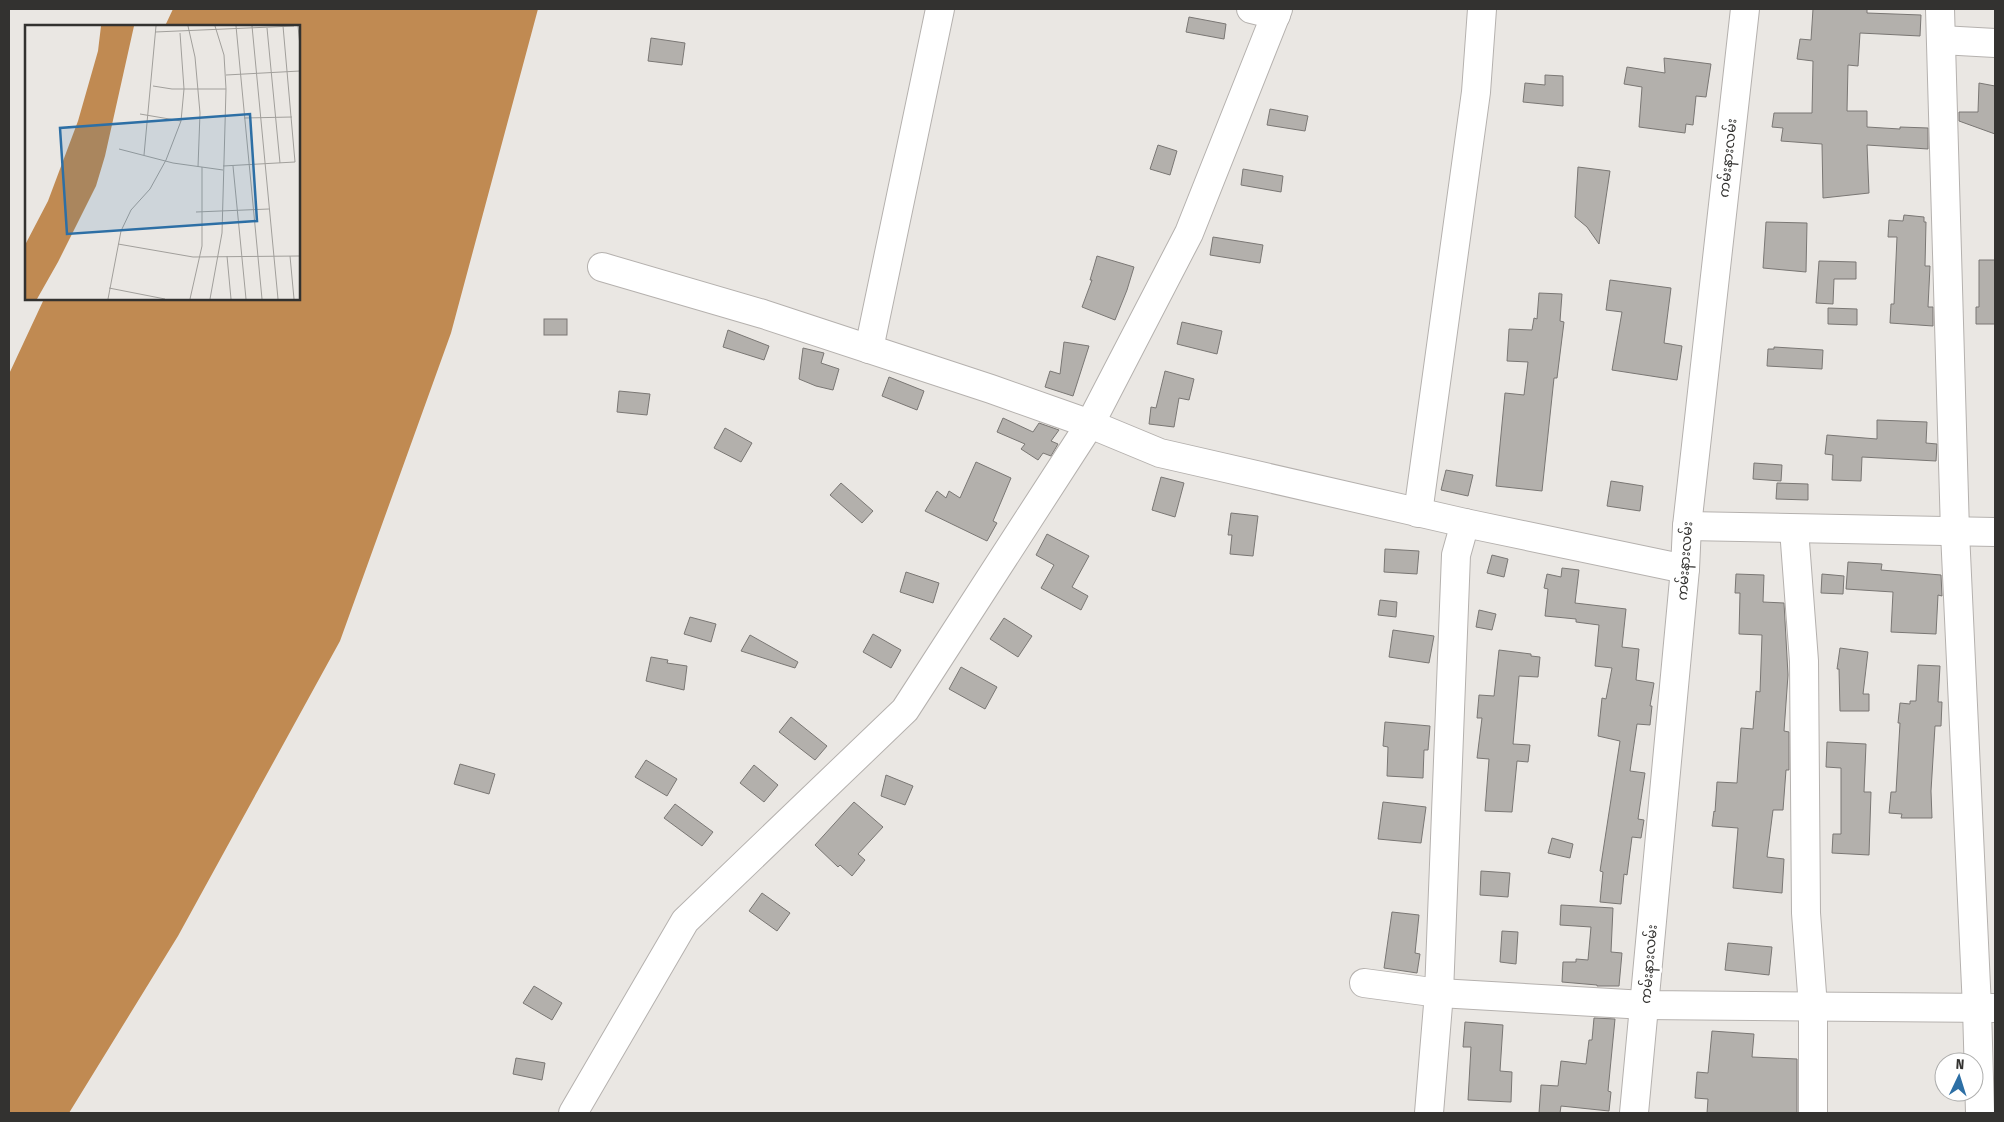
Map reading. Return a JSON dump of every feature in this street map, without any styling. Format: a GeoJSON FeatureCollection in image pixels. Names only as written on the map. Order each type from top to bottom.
{"type":"FeatureCollection","features":[{"type":"Feature","properties":{"kind":"street"},"geometry":{"type":"LineString","coordinates":[[868,349],[940,9]]}},
{"type":"Feature","properties":{"kind":"street"},"geometry":{"type":"LineString","coordinates":[[1418,513],[1476,92],[1482,9]]}},
{"type":"Feature","properties":{"kind":"street","name":"ကမ်းနားလမ်း"},"geometry":{"type":"LineString","coordinates":[[1634,1113],[1685,569],[1687,526],[1745,9]]}},
{"type":"Feature","properties":{"kind":"street"},"geometry":{"type":"LineString","coordinates":[[1940,9],[1956,532],[1986,1008],[1980,1113]]}},
{"type":"Feature","properties":{"kind":"street"},"geometry":{"type":"LineString","coordinates":[[573,1113],[685,921],[905,710],[1090,424],[1189,233],[1268,11]]}},
{"type":"Feature","properties":{"kind":"street"},"geometry":{"type":"LineString","coordinates":[[1941,40],[1995,43]]}},
{"type":"Feature","properties":{"kind":"street"},"geometry":{"type":"LineString","coordinates":[[602,267],[763,314],[1090,424],[1160,453],[1418,513],[1685,569]]}},
{"type":"Feature","properties":{"kind":"street"},"geometry":{"type":"LineString","coordinates":[[1429,1113],[1439,993],[1456,555],[1464,523]]}},
{"type":"Feature","properties":{"kind":"street"},"geometry":{"type":"LineString","coordinates":[[1687,526],[1995,532]]}},
{"type":"Feature","properties":{"kind":"street"},"geometry":{"type":"LineString","coordinates":[[1794,529],[1804,661],[1806,913],[1814,1007],[1813,1113]]}},
{"type":"Feature","properties":{"kind":"street"},"geometry":{"type":"LineString","coordinates":[[1364,984],[1439,993],[1645,1005],[1986,1008]]}},
{"type":"Feature","properties":{"kind":"shaded area"},"geometry":{"type":"Polygon","coordinates":[[[173,9],[538,9],[451,333],[340,641],[178,936],[69,1113],[9,1113],[9,374],[44,300],[300,300],[300,25],[165,25],[173,9]]]}},
{"type":"Feature","properties":{"kind":"building"},"geometry":{"type":"Polygon","coordinates":[[[1813,9],[1867,9],[1867,13],[1921,15],[1920,36],[1860,33],[1858,66],[1848,65],[1847,111],[1867,111],[1867,127],[1928,128],[1928,149],[1867,145],[1869,193],[1823,198],[1822,144],[1781,141],[1783,128],[1772,127],[1774,113],[1812,113],[1813,61],[1797,59],[1800,39],[1811,40],[1813,9]]]}},
{"type":"Feature","properties":{"kind":"building"},"geometry":{"type":"Polygon","coordinates":[[[1189,17],[1226,24],[1224,39],[1186,32],[1189,17]]]}},
{"type":"Feature","properties":{"kind":"building"},"geometry":{"type":"Polygon","coordinates":[[[651,38],[685,43],[682,65],[648,61],[651,38]]]}},
{"type":"Feature","properties":{"kind":"building"},"geometry":{"type":"Polygon","coordinates":[[[1664,58],[1711,64],[1706,97],[1696,96],[1693,125],[1686,124],[1685,133],[1639,127],[1642,87],[1624,84],[1627,67],[1665,73],[1664,58]]]}},
{"type":"Feature","properties":{"kind":"building"},"geometry":{"type":"Polygon","coordinates":[[[1545,75],[1563,76],[1563,106],[1523,102],[1525,83],[1545,85],[1545,75]]]}},
{"type":"Feature","properties":{"kind":"building"},"geometry":{"type":"Polygon","coordinates":[[[1979,83],[1995,86],[1995,134],[1959,121],[1959,112],[1978,112],[1979,83]]]}},
{"type":"Feature","properties":{"kind":"building"},"geometry":{"type":"Polygon","coordinates":[[[1270,109],[1308,116],[1305,131],[1267,125],[1270,109]]]}},
{"type":"Feature","properties":{"kind":"building"},"geometry":{"type":"Polygon","coordinates":[[[1158,145],[1177,151],[1170,175],[1150,169],[1158,145]]]}},
{"type":"Feature","properties":{"kind":"building"},"geometry":{"type":"Polygon","coordinates":[[[1578,167],[1610,171],[1599,244],[1587,227],[1575,217],[1578,167]]]}},
{"type":"Feature","properties":{"kind":"building"},"geometry":{"type":"Polygon","coordinates":[[[1243,169],[1283,176],[1281,192],[1241,185],[1243,169]]]}},
{"type":"Feature","properties":{"kind":"building"},"geometry":{"type":"Polygon","coordinates":[[[1904,215],[1924,217],[1924,222],[1926,222],[1925,266],[1930,266],[1928,307],[1933,307],[1933,326],[1890,323],[1891,304],[1894,304],[1897,237],[1888,237],[1889,220],[1903,221],[1904,215]]]}},
{"type":"Feature","properties":{"kind":"building"},"geometry":{"type":"Polygon","coordinates":[[[1766,222],[1807,223],[1806,272],[1763,268],[1766,222]]]}},
{"type":"Feature","properties":{"kind":"building"},"geometry":{"type":"Polygon","coordinates":[[[1213,237],[1263,245],[1260,263],[1210,255],[1213,237]]]}},
{"type":"Feature","properties":{"kind":"building"},"geometry":{"type":"Polygon","coordinates":[[[1097,256],[1134,267],[1115,320],[1082,307],[1092,280],[1090,280],[1097,256]]]}},
{"type":"Feature","properties":{"kind":"building"},"geometry":{"type":"Polygon","coordinates":[[[1979,260],[1995,260],[1995,324],[1976,324],[1976,307],[1979,307],[1979,260]]]}},
{"type":"Feature","properties":{"kind":"building"},"geometry":{"type":"Polygon","coordinates":[[[1819,261],[1856,262],[1856,279],[1834,279],[1833,304],[1816,303],[1819,261]]]}},
{"type":"Feature","properties":{"kind":"building"},"geometry":{"type":"Polygon","coordinates":[[[1610,280],[1671,288],[1664,343],[1682,346],[1677,380],[1612,370],[1622,312],[1606,310],[1610,280]]]}},
{"type":"Feature","properties":{"kind":"building"},"geometry":{"type":"Polygon","coordinates":[[[1539,293],[1562,294],[1560,321],[1564,322],[1557,378],[1554,378],[1542,491],[1496,486],[1505,393],[1524,395],[1528,362],[1507,361],[1509,329],[1532,330],[1534,318],[1537,319],[1539,293]]]}},
{"type":"Feature","properties":{"kind":"building"},"geometry":{"type":"Polygon","coordinates":[[[1828,308],[1857,309],[1857,325],[1828,324],[1828,308]]]}},
{"type":"Feature","properties":{"kind":"building"},"geometry":{"type":"Polygon","coordinates":[[[544,319],[567,319],[567,335],[544,335],[544,319]]]}},
{"type":"Feature","properties":{"kind":"building"},"geometry":{"type":"Polygon","coordinates":[[[1182,322],[1222,331],[1217,354],[1177,344],[1182,322]]]}},
{"type":"Feature","properties":{"kind":"building"},"geometry":{"type":"Polygon","coordinates":[[[728,330],[769,346],[764,360],[723,347],[728,330]]]}},
{"type":"Feature","properties":{"kind":"building"},"geometry":{"type":"Polygon","coordinates":[[[1064,342],[1089,346],[1073,396],[1045,387],[1050,371],[1060,374],[1064,342]]]}},
{"type":"Feature","properties":{"kind":"building"},"geometry":{"type":"Polygon","coordinates":[[[1774,347],[1823,350],[1822,369],[1767,366],[1768,349],[1774,349],[1774,347]]]}},
{"type":"Feature","properties":{"kind":"building"},"geometry":{"type":"Polygon","coordinates":[[[803,348],[824,353],[821,363],[839,369],[833,390],[799,379],[803,348]]]}},
{"type":"Feature","properties":{"kind":"building"},"geometry":{"type":"Polygon","coordinates":[[[1165,371],[1194,379],[1189,400],[1179,398],[1174,427],[1149,424],[1151,407],[1156,408],[1165,371]]]}},
{"type":"Feature","properties":{"kind":"building"},"geometry":{"type":"Polygon","coordinates":[[[889,377],[924,391],[917,410],[882,396],[889,377]]]}},
{"type":"Feature","properties":{"kind":"building"},"geometry":{"type":"Polygon","coordinates":[[[619,391],[650,394],[647,415],[617,412],[619,391]]]}},
{"type":"Feature","properties":{"kind":"building"},"geometry":{"type":"Polygon","coordinates":[[[1003,418],[1033,432],[1039,423],[1059,430],[1051,441],[1058,444],[1051,456],[1043,453],[1038,460],[1021,449],[1025,444],[997,432],[1003,418]]]}},
{"type":"Feature","properties":{"kind":"building"},"geometry":{"type":"Polygon","coordinates":[[[1877,420],[1927,422],[1926,443],[1937,444],[1936,461],[1862,457],[1861,481],[1832,480],[1833,455],[1825,454],[1827,435],[1877,439],[1877,420]]]}},
{"type":"Feature","properties":{"kind":"building"},"geometry":{"type":"Polygon","coordinates":[[[725,428],[752,443],[741,462],[714,448],[725,428]]]}},
{"type":"Feature","properties":{"kind":"building"},"geometry":{"type":"Polygon","coordinates":[[[976,462],[1011,478],[993,521],[997,523],[987,541],[925,511],[937,491],[946,498],[949,491],[960,498],[976,462]]]}},
{"type":"Feature","properties":{"kind":"building"},"geometry":{"type":"Polygon","coordinates":[[[1754,463],[1782,465],[1781,481],[1753,479],[1754,463]]]}},
{"type":"Feature","properties":{"kind":"building"},"geometry":{"type":"Polygon","coordinates":[[[1446,470],[1473,475],[1468,496],[1441,490],[1446,470]]]}},
{"type":"Feature","properties":{"kind":"building"},"geometry":{"type":"Polygon","coordinates":[[[1161,477],[1184,483],[1175,517],[1152,510],[1161,477]]]}},
{"type":"Feature","properties":{"kind":"building"},"geometry":{"type":"Polygon","coordinates":[[[1611,481],[1643,486],[1640,511],[1607,506],[1611,481]]]}},
{"type":"Feature","properties":{"kind":"building"},"geometry":{"type":"Polygon","coordinates":[[[841,483],[873,511],[862,523],[830,495],[841,483]]]}},
{"type":"Feature","properties":{"kind":"building"},"geometry":{"type":"Polygon","coordinates":[[[1777,483],[1808,484],[1808,500],[1776,499],[1777,483]]]}},
{"type":"Feature","properties":{"kind":"building"},"geometry":{"type":"Polygon","coordinates":[[[1231,513],[1258,516],[1253,556],[1230,554],[1232,535],[1228,535],[1231,513]]]}},
{"type":"Feature","properties":{"kind":"building"},"geometry":{"type":"Polygon","coordinates":[[[1047,534],[1089,556],[1072,587],[1088,596],[1081,610],[1041,588],[1054,565],[1036,555],[1047,534]]]}},
{"type":"Feature","properties":{"kind":"building"},"geometry":{"type":"Polygon","coordinates":[[[1385,549],[1419,551],[1417,574],[1384,572],[1385,549]]]}},
{"type":"Feature","properties":{"kind":"building"},"geometry":{"type":"Polygon","coordinates":[[[1492,555],[1508,559],[1504,577],[1487,573],[1492,555]]]}},
{"type":"Feature","properties":{"kind":"building"},"geometry":{"type":"Polygon","coordinates":[[[1848,562],[1882,564],[1881,570],[1941,575],[1942,596],[1938,595],[1936,634],[1891,632],[1893,592],[1846,589],[1848,562]]]}},
{"type":"Feature","properties":{"kind":"building"},"geometry":{"type":"Polygon","coordinates":[[[1562,568],[1579,570],[1575,603],[1626,609],[1622,647],[1639,649],[1636,680],[1654,683],[1650,706],[1652,706],[1650,725],[1637,724],[1630,771],[1645,773],[1638,819],[1644,820],[1641,838],[1632,837],[1627,875],[1624,874],[1621,904],[1600,902],[1603,872],[1600,871],[1620,741],[1598,736],[1602,698],[1606,699],[1612,668],[1595,666],[1599,625],[1576,622],[1576,619],[1545,616],[1548,589],[1544,588],[1547,574],[1561,577],[1562,568]]]}},
{"type":"Feature","properties":{"kind":"building"},"geometry":{"type":"Polygon","coordinates":[[[906,572],[939,583],[933,603],[900,592],[906,572]]]}},
{"type":"Feature","properties":{"kind":"building"},"geometry":{"type":"Polygon","coordinates":[[[1736,574],[1764,575],[1763,602],[1784,603],[1788,675],[1784,731],[1789,732],[1789,770],[1786,770],[1783,810],[1773,810],[1767,857],[1784,859],[1782,893],[1733,888],[1738,828],[1712,826],[1717,782],[1737,783],[1741,728],[1753,729],[1756,691],[1760,692],[1762,635],[1739,634],[1740,593],[1735,593],[1736,574]]]}},
{"type":"Feature","properties":{"kind":"building"},"geometry":{"type":"Polygon","coordinates":[[[1822,574],[1844,576],[1843,594],[1821,593],[1822,574]]]}},
{"type":"Feature","properties":{"kind":"building"},"geometry":{"type":"Polygon","coordinates":[[[1380,600],[1397,602],[1396,617],[1378,615],[1380,600]]]}},
{"type":"Feature","properties":{"kind":"building"},"geometry":{"type":"Polygon","coordinates":[[[1479,610],[1496,614],[1492,630],[1476,627],[1479,610]]]}},
{"type":"Feature","properties":{"kind":"building"},"geometry":{"type":"Polygon","coordinates":[[[690,617],[716,624],[711,642],[684,634],[690,617]]]}},
{"type":"Feature","properties":{"kind":"building"},"geometry":{"type":"Polygon","coordinates":[[[1004,618],[1032,636],[1018,657],[990,639],[1004,618]]]}},
{"type":"Feature","properties":{"kind":"building"},"geometry":{"type":"Polygon","coordinates":[[[1393,630],[1434,636],[1429,663],[1389,657],[1393,630]]]}},
{"type":"Feature","properties":{"kind":"building"},"geometry":{"type":"Polygon","coordinates":[[[873,634],[901,650],[891,668],[863,652],[873,634]]]}},
{"type":"Feature","properties":{"kind":"building"},"geometry":{"type":"Polygon","coordinates":[[[750,635],[798,662],[795,668],[741,651],[750,635]]]}},
{"type":"Feature","properties":{"kind":"building"},"geometry":{"type":"Polygon","coordinates":[[[1840,648],[1868,652],[1863,694],[1869,694],[1869,711],[1840,711],[1839,669],[1837,669],[1840,648]]]}},
{"type":"Feature","properties":{"kind":"building"},"geometry":{"type":"Polygon","coordinates":[[[1499,650],[1540,657],[1538,677],[1519,676],[1513,744],[1530,745],[1528,762],[1517,761],[1512,812],[1485,811],[1489,759],[1477,758],[1482,718],[1477,718],[1479,695],[1494,696],[1499,650]]]}},
{"type":"Feature","properties":{"kind":"building"},"geometry":{"type":"Polygon","coordinates":[[[651,657],[668,660],[667,663],[687,666],[684,690],[646,681],[651,657]]]}},
{"type":"Feature","properties":{"kind":"building"},"geometry":{"type":"Polygon","coordinates":[[[1918,665],[1940,666],[1938,702],[1942,702],[1941,726],[1935,726],[1931,791],[1932,818],[1901,818],[1902,814],[1889,813],[1891,792],[1896,792],[1900,703],[1910,704],[1910,701],[1916,701],[1918,665]]]}},
{"type":"Feature","properties":{"kind":"building"},"geometry":{"type":"Polygon","coordinates":[[[961,667],[997,687],[985,709],[949,689],[961,667]]]}},
{"type":"Feature","properties":{"kind":"building"},"geometry":{"type":"Polygon","coordinates":[[[791,717],[827,746],[815,760],[779,732],[791,717]]]}},
{"type":"Feature","properties":{"kind":"building"},"geometry":{"type":"Polygon","coordinates":[[[1385,722],[1430,726],[1428,750],[1424,750],[1423,778],[1387,776],[1388,747],[1383,746],[1385,722]]]}},
{"type":"Feature","properties":{"kind":"building"},"geometry":{"type":"Polygon","coordinates":[[[1827,742],[1866,744],[1864,792],[1871,792],[1869,855],[1832,853],[1833,834],[1841,834],[1841,768],[1826,767],[1827,742]]]}},
{"type":"Feature","properties":{"kind":"building"},"geometry":{"type":"Polygon","coordinates":[[[646,760],[677,779],[667,796],[635,777],[646,760]]]}},
{"type":"Feature","properties":{"kind":"building"},"geometry":{"type":"Polygon","coordinates":[[[460,764],[495,774],[489,794],[454,784],[460,764]]]}},
{"type":"Feature","properties":{"kind":"building"},"geometry":{"type":"Polygon","coordinates":[[[754,765],[778,785],[764,802],[740,783],[754,765]]]}},
{"type":"Feature","properties":{"kind":"building"},"geometry":{"type":"Polygon","coordinates":[[[886,775],[913,786],[905,805],[881,796],[886,775]]]}},
{"type":"Feature","properties":{"kind":"building"},"geometry":{"type":"Polygon","coordinates":[[[854,802],[883,827],[858,854],[865,860],[852,876],[840,865],[838,867],[815,845],[854,802]]]}},
{"type":"Feature","properties":{"kind":"building"},"geometry":{"type":"Polygon","coordinates":[[[1383,802],[1426,807],[1421,843],[1378,839],[1383,802]]]}},
{"type":"Feature","properties":{"kind":"building"},"geometry":{"type":"Polygon","coordinates":[[[675,804],[713,832],[702,846],[664,818],[675,804]]]}},
{"type":"Feature","properties":{"kind":"building"},"geometry":{"type":"Polygon","coordinates":[[[1552,838],[1573,844],[1570,858],[1548,853],[1552,838]]]}},
{"type":"Feature","properties":{"kind":"building"},"geometry":{"type":"Polygon","coordinates":[[[1481,871],[1510,873],[1508,897],[1480,895],[1481,871]]]}},
{"type":"Feature","properties":{"kind":"building"},"geometry":{"type":"Polygon","coordinates":[[[762,893],[790,913],[777,931],[749,911],[762,893]]]}},
{"type":"Feature","properties":{"kind":"building"},"geometry":{"type":"Polygon","coordinates":[[[1561,905],[1613,908],[1611,952],[1622,953],[1619,986],[1597,986],[1562,982],[1563,962],[1576,962],[1576,959],[1588,960],[1591,927],[1560,925],[1561,905]]]}},
{"type":"Feature","properties":{"kind":"building"},"geometry":{"type":"Polygon","coordinates":[[[1392,912],[1419,915],[1415,953],[1420,954],[1417,973],[1384,968],[1392,912]]]}},
{"type":"Feature","properties":{"kind":"building"},"geometry":{"type":"Polygon","coordinates":[[[1502,931],[1518,932],[1516,964],[1500,962],[1502,931]]]}},
{"type":"Feature","properties":{"kind":"building"},"geometry":{"type":"Polygon","coordinates":[[[1728,943],[1772,947],[1769,975],[1725,970],[1728,943]]]}},
{"type":"Feature","properties":{"kind":"building"},"geometry":{"type":"Polygon","coordinates":[[[534,986],[562,1003],[552,1020],[523,1003],[534,986]]]}},
{"type":"Feature","properties":{"kind":"building"},"geometry":{"type":"Polygon","coordinates":[[[1594,1018],[1615,1019],[1608,1091],[1611,1092],[1609,1111],[1561,1106],[1560,1113],[1539,1113],[1541,1085],[1558,1086],[1561,1061],[1586,1064],[1589,1040],[1592,1040],[1594,1018]]]}},
{"type":"Feature","properties":{"kind":"building"},"geometry":{"type":"Polygon","coordinates":[[[1465,1022],[1503,1025],[1500,1071],[1512,1072],[1511,1102],[1468,1100],[1471,1047],[1463,1047],[1465,1022]]]}},
{"type":"Feature","properties":{"kind":"building"},"geometry":{"type":"Polygon","coordinates":[[[1712,1031],[1754,1034],[1752,1057],[1797,1059],[1797,1113],[1707,1113],[1708,1099],[1695,1098],[1697,1072],[1708,1073],[1712,1031]]]}},
{"type":"Feature","properties":{"kind":"building"},"geometry":{"type":"Polygon","coordinates":[[[516,1058],[545,1063],[542,1080],[513,1074],[516,1058]]]}}]}
